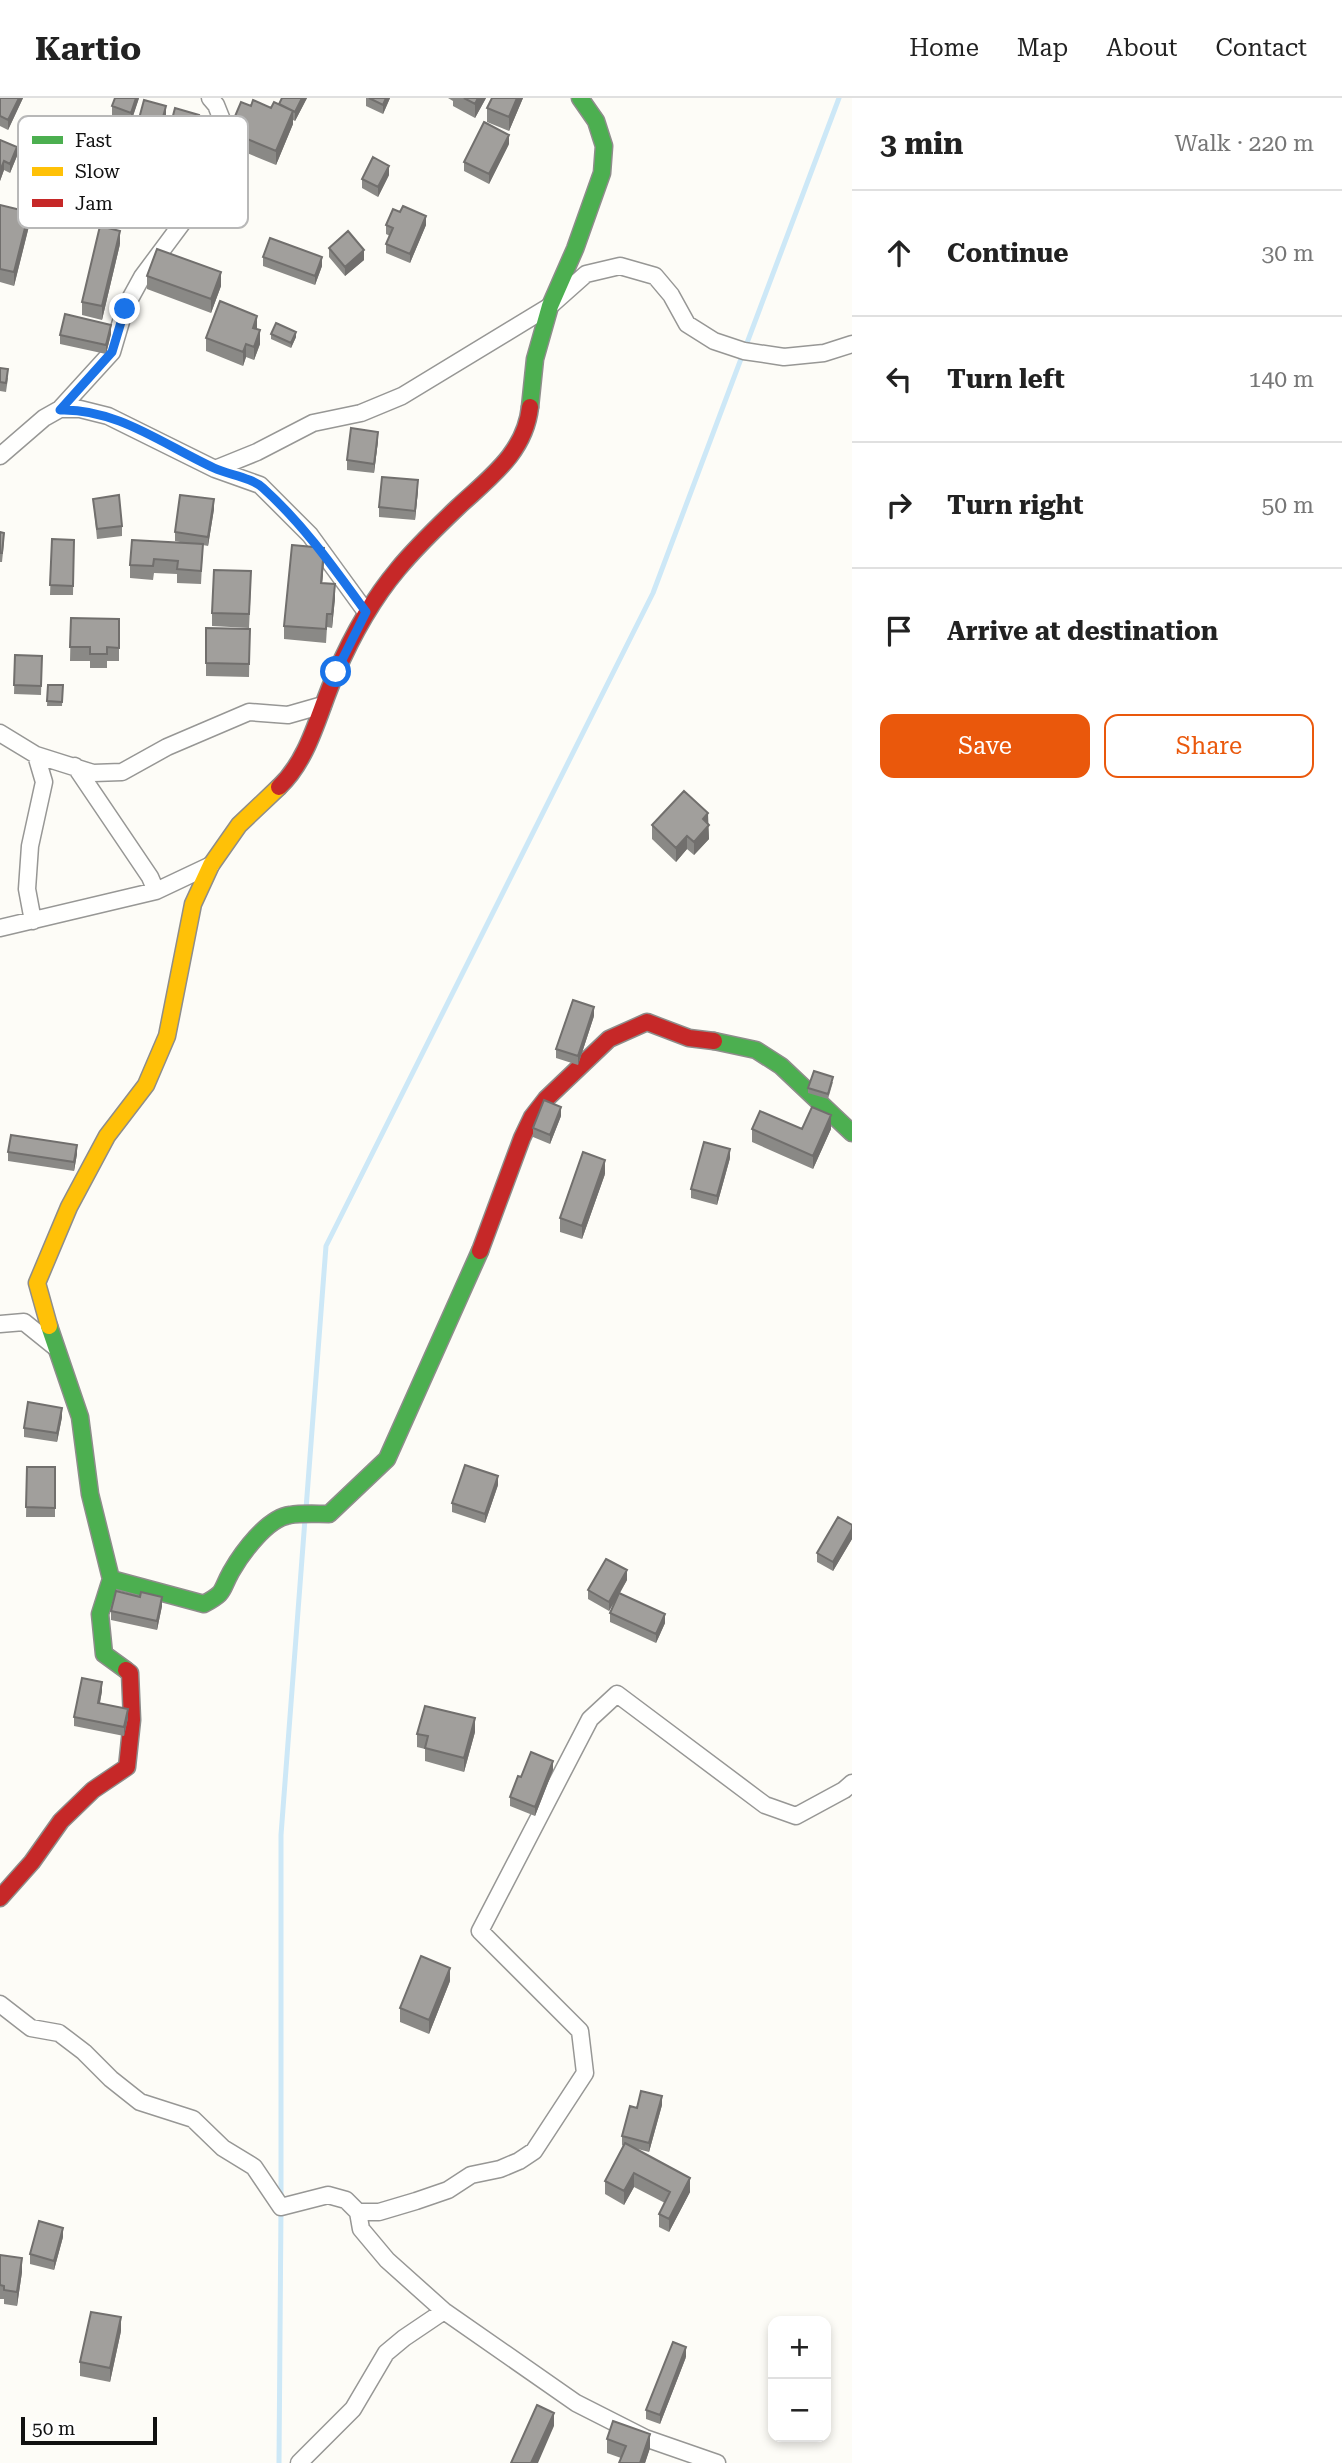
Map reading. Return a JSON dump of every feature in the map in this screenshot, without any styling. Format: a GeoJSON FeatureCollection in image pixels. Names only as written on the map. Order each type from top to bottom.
{"type":"FeatureCollection","features":[{"type":"Feature","properties":{"kind":"street"},"geometry":{"type":"LineString","coordinates":[[209,98],[216,104],[221,116]]}},
{"type":"Feature","properties":{"kind":"street"},"geometry":{"type":"LineString","coordinates":[[0,1898],[32,1862],[61,1821],[93,1790],[127,1767],[132,1736],[130,1673],[104,1654],[100,1614],[111,1579],[90,1494],[80,1417],[55,1347],[37,1283],[69,1207],[107,1136],[146,1085],[167,1036],[193,904],[211,865],[239,825],[283,783],[301,758],[336,672],[366,612],[399,568],[456,509],[507,462],[522,439],[529,418],[535,359],[550,306],[575,249],[602,173],[604,146],[596,121],[580,98]]}},
{"type":"Feature","properties":{"kind":"street"},"geometry":{"type":"LineString","coordinates":[[0,456],[44,418],[60,410],[112,352],[125,309],[142,277],[178,228]]}},
{"type":"Feature","properties":{"kind":"street"},"geometry":{"type":"LineString","coordinates":[[215,469],[257,452],[313,423],[361,413],[402,396],[550,306],[586,274],[620,266],[655,275],[671,295],[687,324],[714,341],[744,351],[784,357],[824,353],[852,344]]}},
{"type":"Feature","properties":{"kind":"street"},"geometry":{"type":"LineString","coordinates":[[60,410],[80,409],[108,415],[215,469],[260,485],[310,535],[366,612]]}},
{"type":"Feature","properties":{"kind":"street"},"geometry":{"type":"LineString","coordinates":[[0,733],[36,755],[93,773],[122,772],[167,747],[249,712],[288,715],[323,705]]}},
{"type":"Feature","properties":{"kind":"street"},"geometry":{"type":"LineString","coordinates":[[33,921],[27,889],[30,846],[44,782],[36,755]]}},
{"type":"Feature","properties":{"kind":"street"},"geometry":{"type":"LineString","coordinates":[[75,766],[150,877],[156,891]]}},
{"type":"Feature","properties":{"kind":"street"},"geometry":{"type":"LineString","coordinates":[[0,928],[156,891],[211,865]]}},
{"type":"Feature","properties":{"kind":"street"},"geometry":{"type":"LineString","coordinates":[[111,1579],[204,1604],[222,1594],[230,1574],[247,1547],[267,1528],[287,1515],[329,1514],[387,1459],[466,1284],[532,1117],[546,1099],[609,1039],[647,1022],[689,1038],[756,1050],[781,1066],[852,1133]]}},
{"type":"Feature","properties":{"kind":"street"},"geometry":{"type":"LineString","coordinates":[[0,1324],[24,1322],[55,1347]]}},
{"type":"Feature","properties":{"kind":"street"},"geometry":{"type":"LineString","coordinates":[[358,2212],[379,2212],[416,2201],[448,2190],[471,2175],[500,2169],[519,2161],[534,2151],[585,2073],[580,2031],[480,1931],[590,1720],[617,1694],[765,1805],[796,1816],[852,1783]]}},
{"type":"Feature","properties":{"kind":"street"},"geometry":{"type":"LineString","coordinates":[[0,2004],[31,2028],[59,2033],[140,2102],[193,2119],[223,2148],[254,2167],[281,2207],[328,2195],[346,2200],[358,2212],[361,2229],[387,2260],[444,2311],[576,2403],[645,2438],[716,2463]]}},
{"type":"Feature","properties":{"kind":"street"},"geometry":{"type":"LineString","coordinates":[[299,2463],[353,2409],[386,2353],[444,2311]]}},
{"type":"Feature","properties":{"kind":"building"},"geometry":{"type":"Polygon","coordinates":[[[0,98],[19,98],[8,120],[0,116],[0,98]]]}},
{"type":"Feature","properties":{"kind":"building"},"geometry":{"type":"Polygon","coordinates":[[[115,98],[136,98],[131,113],[112,106],[115,98]]]}},
{"type":"Feature","properties":{"kind":"building"},"geometry":{"type":"Polygon","coordinates":[[[282,98],[302,98],[295,112],[279,104],[282,98]]]}},
{"type":"Feature","properties":{"kind":"building"},"geometry":{"type":"Polygon","coordinates":[[[369,98],[386,98],[383,105],[369,98]]]}},
{"type":"Feature","properties":{"kind":"building"},"geometry":{"type":"Polygon","coordinates":[[[464,98],[478,98],[475,104],[464,98]]]}},
{"type":"Feature","properties":{"kind":"building"},"geometry":{"type":"Polygon","coordinates":[[[492,98],[517,98],[509,117],[487,108],[492,98]]]}},
{"type":"Feature","properties":{"kind":"building"},"geometry":{"type":"Polygon","coordinates":[[[144,100],[166,106],[163,116],[140,116],[144,100]]]}},
{"type":"Feature","properties":{"kind":"building"},"geometry":{"type":"Polygon","coordinates":[[[253,100],[271,108],[274,102],[293,111],[276,151],[248,139],[248,116],[235,116],[241,102],[251,106],[253,100]]]}},
{"type":"Feature","properties":{"kind":"building"},"geometry":{"type":"Polygon","coordinates":[[[175,108],[199,116],[173,116],[175,108]]]}},
{"type":"Feature","properties":{"kind":"building"},"geometry":{"type":"Polygon","coordinates":[[[484,122],[509,135],[489,174],[464,162],[484,122]]]}},
{"type":"Feature","properties":{"kind":"building"},"geometry":{"type":"Polygon","coordinates":[[[0,140],[17,147],[10,164],[4,161],[0,171],[0,140]]]}},
{"type":"Feature","properties":{"kind":"building"},"geometry":{"type":"Polygon","coordinates":[[[373,157],[389,166],[378,187],[362,179],[373,157]]]}},
{"type":"Feature","properties":{"kind":"building"},"geometry":{"type":"Polygon","coordinates":[[[0,205],[18,209],[18,228],[25,228],[14,272],[0,269],[0,205]]]}},
{"type":"Feature","properties":{"kind":"building"},"geometry":{"type":"Polygon","coordinates":[[[403,206],[426,216],[410,254],[386,244],[393,228],[386,225],[393,209],[400,212],[403,206]]]}},
{"type":"Feature","properties":{"kind":"building"},"geometry":{"type":"Polygon","coordinates":[[[100,228],[120,231],[102,306],[82,302],[100,228]]]}},
{"type":"Feature","properties":{"kind":"building"},"geometry":{"type":"Polygon","coordinates":[[[348,231],[364,250],[345,267],[329,248],[348,231]]]}},
{"type":"Feature","properties":{"kind":"building"},"geometry":{"type":"Polygon","coordinates":[[[270,238],[322,257],[315,276],[263,257],[270,238]]]}},
{"type":"Feature","properties":{"kind":"building"},"geometry":{"type":"Polygon","coordinates":[[[157,249],[221,272],[211,299],[147,276],[157,249]]]}},
{"type":"Feature","properties":{"kind":"building"},"geometry":{"type":"Polygon","coordinates":[[[220,301],[257,316],[253,328],[260,330],[254,347],[246,344],[243,352],[206,338],[220,301]]]}},
{"type":"Feature","properties":{"kind":"building"},"geometry":{"type":"Polygon","coordinates":[[[65,314],[111,325],[106,345],[60,335],[65,314]]]}},
{"type":"Feature","properties":{"kind":"building"},"geometry":{"type":"Polygon","coordinates":[[[276,323],[296,332],[291,343],[271,334],[276,323]]]}},
{"type":"Feature","properties":{"kind":"building"},"geometry":{"type":"Polygon","coordinates":[[[0,368],[8,369],[6,383],[0,382],[0,368]]]}},
{"type":"Feature","properties":{"kind":"building"},"geometry":{"type":"Polygon","coordinates":[[[351,428],[378,432],[374,464],[347,460],[351,428]]]}},
{"type":"Feature","properties":{"kind":"building"},"geometry":{"type":"Polygon","coordinates":[[[382,477],[418,480],[415,511],[379,507],[382,477]]]}},
{"type":"Feature","properties":{"kind":"building"},"geometry":{"type":"Polygon","coordinates":[[[119,495],[122,526],[97,529],[93,499],[119,495]]]}},
{"type":"Feature","properties":{"kind":"building"},"geometry":{"type":"Polygon","coordinates":[[[180,495],[214,499],[208,537],[175,532],[180,495]]]}},
{"type":"Feature","properties":{"kind":"building"},"geometry":{"type":"Polygon","coordinates":[[[0,532],[4,533],[2,553],[0,553],[0,532]]]}},
{"type":"Feature","properties":{"kind":"building"},"geometry":{"type":"Polygon","coordinates":[[[52,539],[74,540],[73,586],[50,585],[52,539]]]}},
{"type":"Feature","properties":{"kind":"building"},"geometry":{"type":"Polygon","coordinates":[[[132,540],[203,544],[201,571],[177,569],[178,561],[154,559],[153,566],[130,565],[132,540]]]}},
{"type":"Feature","properties":{"kind":"building"},"geometry":{"type":"Polygon","coordinates":[[[292,545],[324,548],[321,583],[335,584],[332,614],[327,614],[326,629],[284,626],[292,545]]]}},
{"type":"Feature","properties":{"kind":"building"},"geometry":{"type":"Polygon","coordinates":[[[214,570],[251,571],[249,614],[212,613],[214,570]]]}},
{"type":"Feature","properties":{"kind":"building"},"geometry":{"type":"Polygon","coordinates":[[[71,618],[119,619],[119,648],[107,647],[107,654],[90,654],[90,647],[70,647],[71,618]]]}},
{"type":"Feature","properties":{"kind":"building"},"geometry":{"type":"Polygon","coordinates":[[[206,628],[250,629],[249,664],[206,663],[206,628]]]}},
{"type":"Feature","properties":{"kind":"building"},"geometry":{"type":"Polygon","coordinates":[[[15,655],[42,656],[41,686],[14,685],[15,655]]]}},
{"type":"Feature","properties":{"kind":"building"},"geometry":{"type":"Polygon","coordinates":[[[48,685],[63,685],[62,702],[47,701],[48,685]]]}},
{"type":"Feature","properties":{"kind":"building"},"geometry":{"type":"Polygon","coordinates":[[[684,791],[708,813],[703,819],[709,825],[694,842],[687,836],[676,848],[652,825],[684,791]]]}},
{"type":"Feature","properties":{"kind":"building"},"geometry":{"type":"Polygon","coordinates":[[[573,1000],[594,1007],[578,1056],[556,1049],[573,1000]]]}},
{"type":"Feature","properties":{"kind":"building"},"geometry":{"type":"Polygon","coordinates":[[[814,1071],[833,1077],[828,1094],[808,1088],[814,1071]]]}},
{"type":"Feature","properties":{"kind":"building"},"geometry":{"type":"Polygon","coordinates":[[[544,1100],[561,1107],[550,1135],[533,1128],[544,1100]]]}},
{"type":"Feature","properties":{"kind":"building"},"geometry":{"type":"Polygon","coordinates":[[[812,1107],[831,1115],[813,1156],[752,1129],[760,1111],[802,1129],[812,1107]]]}},
{"type":"Feature","properties":{"kind":"building"},"geometry":{"type":"Polygon","coordinates":[[[11,1135],[77,1145],[74,1162],[8,1152],[11,1135]]]}},
{"type":"Feature","properties":{"kind":"building"},"geometry":{"type":"Polygon","coordinates":[[[704,1142],[730,1149],[717,1196],[691,1189],[704,1142]]]}},
{"type":"Feature","properties":{"kind":"building"},"geometry":{"type":"Polygon","coordinates":[[[583,1152],[605,1160],[582,1226],[560,1218],[583,1152]]]}},
{"type":"Feature","properties":{"kind":"building"},"geometry":{"type":"Polygon","coordinates":[[[28,1402],[62,1408],[57,1433],[24,1428],[28,1402]]]}},
{"type":"Feature","properties":{"kind":"building"},"geometry":{"type":"Polygon","coordinates":[[[465,1465],[498,1476],[485,1514],[452,1503],[465,1465]]]}},
{"type":"Feature","properties":{"kind":"building"},"geometry":{"type":"Polygon","coordinates":[[[27,1467],[55,1467],[55,1508],[26,1507],[27,1467]]]}},
{"type":"Feature","properties":{"kind":"building"},"geometry":{"type":"Polygon","coordinates":[[[838,1517],[852,1525],[852,1529],[833,1562],[817,1553],[838,1517]]]}},
{"type":"Feature","properties":{"kind":"building"},"geometry":{"type":"Polygon","coordinates":[[[606,1559],[627,1570],[609,1602],[588,1590],[606,1559]]]}},
{"type":"Feature","properties":{"kind":"building"},"geometry":{"type":"Polygon","coordinates":[[[116,1591],[140,1597],[141,1592],[162,1597],[157,1621],[111,1611],[116,1591]]]}},
{"type":"Feature","properties":{"kind":"building"},"geometry":{"type":"Polygon","coordinates":[[[619,1593],[665,1614],[656,1634],[610,1613],[619,1593]]]}},
{"type":"Feature","properties":{"kind":"building"},"geometry":{"type":"Polygon","coordinates":[[[82,1678],[102,1682],[98,1703],[128,1709],[124,1727],[74,1717],[82,1678]]]}},
{"type":"Feature","properties":{"kind":"building"},"geometry":{"type":"Polygon","coordinates":[[[425,1706],[475,1718],[464,1758],[425,1748],[428,1736],[417,1734],[425,1706]]]}},
{"type":"Feature","properties":{"kind":"building"},"geometry":{"type":"Polygon","coordinates":[[[531,1752],[553,1761],[535,1807],[510,1797],[531,1752]]]}},
{"type":"Feature","properties":{"kind":"building"},"geometry":{"type":"Polygon","coordinates":[[[421,1956],[450,1968],[429,2020],[400,2008],[421,1956]]]}},
{"type":"Feature","properties":{"kind":"building"},"geometry":{"type":"Polygon","coordinates":[[[641,2091],[662,2096],[649,2143],[622,2136],[630,2106],[637,2108],[641,2091]]]}},
{"type":"Feature","properties":{"kind":"building"},"geometry":{"type":"Polygon","coordinates":[[[625,2143],[690,2178],[669,2219],[659,2214],[670,2192],[634,2173],[624,2191],[605,2181],[625,2143]]]}},
{"type":"Feature","properties":{"kind":"building"},"geometry":{"type":"Polygon","coordinates":[[[39,2221],[63,2228],[54,2261],[30,2254],[39,2221]]]}},
{"type":"Feature","properties":{"kind":"building"},"geometry":{"type":"Polygon","coordinates":[[[0,2255],[22,2258],[17,2292],[4,2290],[4,2286],[0,2285],[0,2255]]]}},
{"type":"Feature","properties":{"kind":"building"},"geometry":{"type":"Polygon","coordinates":[[[91,2312],[121,2317],[110,2368],[80,2362],[91,2312]]]}},
{"type":"Feature","properties":{"kind":"building"},"geometry":{"type":"Polygon","coordinates":[[[673,2342],[686,2347],[660,2415],[646,2410],[673,2342]]]}},
{"type":"Feature","properties":{"kind":"building"},"geometry":{"type":"Polygon","coordinates":[[[537,2405],[554,2413],[531,2463],[511,2463],[537,2405]]]}},
{"type":"Feature","properties":{"kind":"building"},"geometry":{"type":"Polygon","coordinates":[[[613,2421],[650,2434],[640,2463],[619,2463],[626,2446],[607,2439],[613,2421]]]}},
{"type":"Feature","properties":{"kind":"waterway"},"geometry":{"type":"LineString","coordinates":[[306,1509],[326,1246],[653,593],[839,98]]}},
{"type":"Feature","properties":{"kind":"waterway"},"geometry":{"type":"LineString","coordinates":[[281,2197],[281,1835],[305,1519]]}},
{"type":"Feature","properties":{"kind":"waterway"},"geometry":{"type":"LineString","coordinates":[[279,2463],[281,2207]]}},
{"type":"Feature","properties":{"kind":"traffic: fast"},"geometry":{"type":"LineString","coordinates":[[530,407],[535,359],[550,306],[575,249],[602,173],[604,146],[596,121],[580,98]]}},
{"type":"Feature","properties":{"kind":"traffic: fast"},"geometry":{"type":"LineString","coordinates":[[714,1041],[756,1050],[781,1066],[852,1133]]}},
{"type":"Feature","properties":{"kind":"traffic: fast"},"geometry":{"type":"LineString","coordinates":[[111,1579],[204,1604],[219,1594],[242,1555],[273,1522],[290,1515],[329,1514],[387,1459],[480,1251]]}},
{"type":"Feature","properties":{"kind":"traffic: fast"},"geometry":{"type":"LineString","coordinates":[[49,1326],[80,1417],[90,1494],[111,1579],[100,1614],[104,1654],[126,1670]]}},
{"type":"Feature","properties":{"kind":"traffic: slow"},"geometry":{"type":"LineString","coordinates":[[49,1326],[37,1283],[69,1207],[107,1136],[146,1085],[167,1036],[193,904],[211,865],[239,825],[279,787]]}},
{"type":"Feature","properties":{"kind":"traffic: jam"},"geometry":{"type":"LineString","coordinates":[[279,787],[299,762],[342,659],[371,606],[412,553],[504,463],[521,438],[530,407]]}},
{"type":"Feature","properties":{"kind":"traffic: jam"},"geometry":{"type":"LineString","coordinates":[[480,1251],[532,1117],[546,1099],[609,1039],[647,1022],[689,1038],[714,1041]]}},
{"type":"Feature","properties":{"kind":"traffic: jam"},"geometry":{"type":"LineString","coordinates":[[0,1898],[32,1862],[61,1821],[93,1790],[127,1767],[132,1720],[130,1673],[126,1670]]}},
{"type":"Feature","properties":{"kind":"route"},"geometry":{"type":"LineString","coordinates":[[125,309],[112,352],[60,410],[80,409],[108,415],[215,469],[260,485],[310,535],[366,612],[336,672]]}}]}
